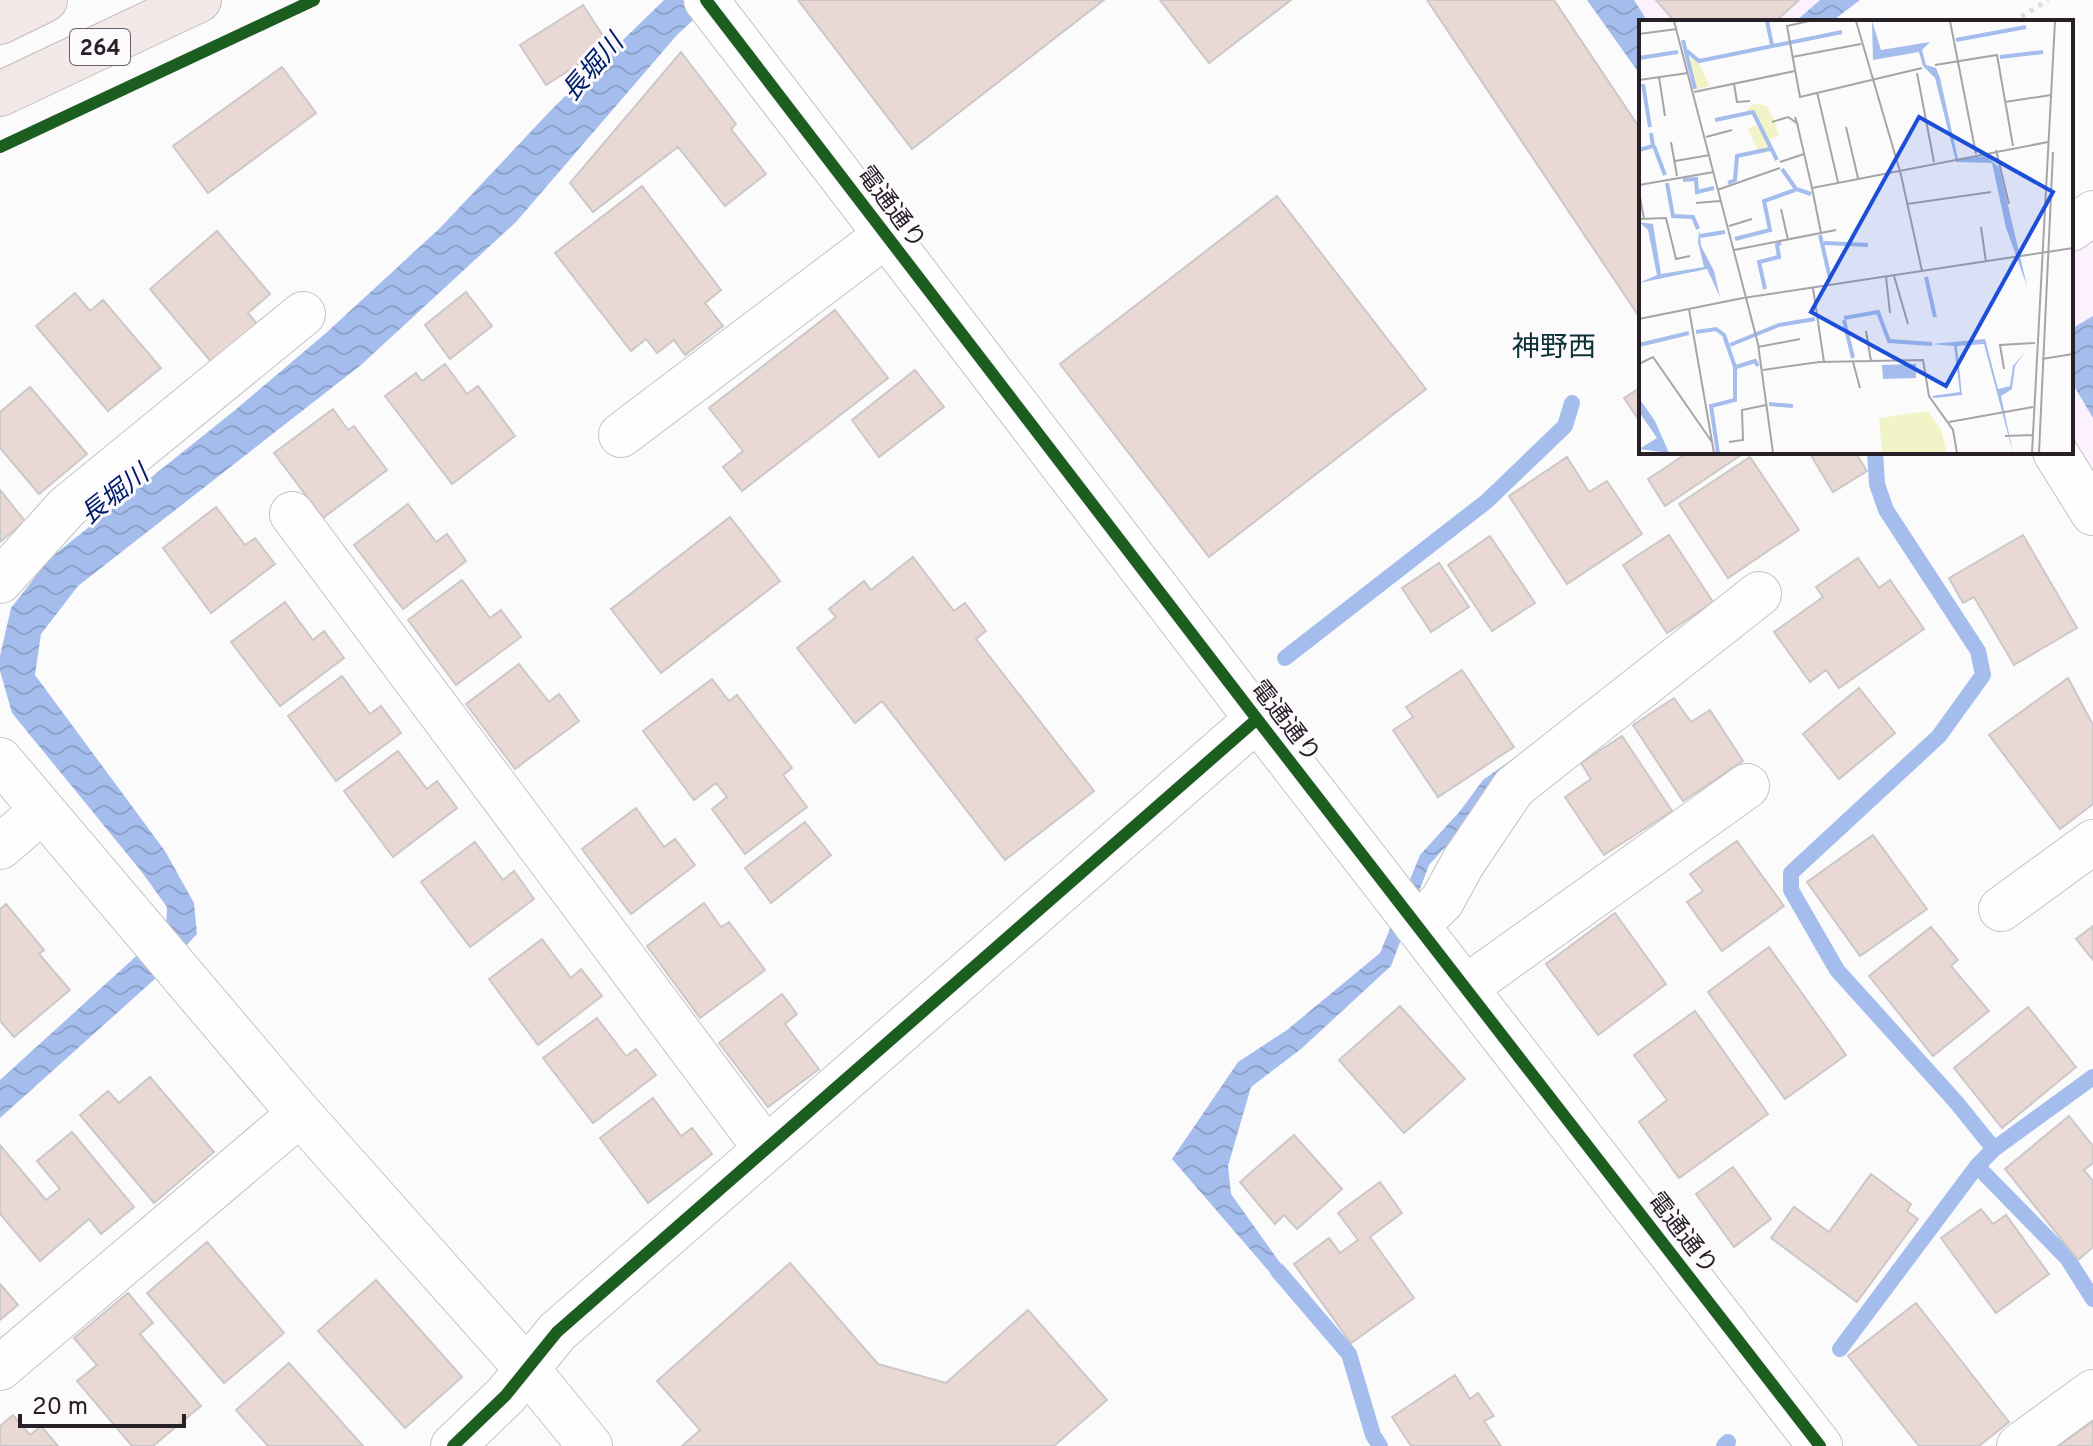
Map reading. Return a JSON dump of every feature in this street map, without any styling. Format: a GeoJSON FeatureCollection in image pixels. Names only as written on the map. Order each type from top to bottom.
{"type":"FeatureCollection","features":[{"type":"Feature","properties":{"kind":"highway"},"geometry":{"type":"LineString","coordinates":[[0,22],[45,0]]}},
{"type":"Feature","properties":{"kind":"highway","name":"264"},"geometry":{"type":"LineString","coordinates":[[0,94],[199,0]]}},
{"type":"Feature","properties":{"kind":"street","name":"電通通り"},"geometry":{"type":"LineString","coordinates":[[713,10],[1820,1446]]}},
{"type":"Feature","properties":{"kind":"street"},"geometry":{"type":"LineString","coordinates":[[2073,228],[2093,213]]}},
{"type":"Feature","properties":{"kind":"street"},"geometry":{"type":"LineString","coordinates":[[621,435],[886,235]]}},
{"type":"Feature","properties":{"kind":"street"},"geometry":{"type":"LineString","coordinates":[[0,581],[67,507],[303,314]]}},
{"type":"Feature","properties":{"kind":"street"},"geometry":{"type":"LineString","coordinates":[[2056,454],[2093,513]]}},
{"type":"Feature","properties":{"kind":"street"},"geometry":{"type":"LineString","coordinates":[[292,514],[766,1149]]}},
{"type":"Feature","properties":{"kind":"street"},"geometry":{"type":"LineString","coordinates":[[1417,926],[1442,901],[1464,861],[1514,787],[1759,594]]}},
{"type":"Feature","properties":{"kind":"street"},"geometry":{"type":"LineString","coordinates":[[453,1446],[506,1395],[557,1332],[1257,719]]}},
{"type":"Feature","properties":{"kind":"street"},"geometry":{"type":"LineString","coordinates":[[0,760],[300,1114],[527,1369],[590,1446]]}},
{"type":"Feature","properties":{"kind":"street"},"geometry":{"type":"LineString","coordinates":[[1465,988],[1747,786]]}},
{"type":"Feature","properties":{"kind":"street"},"geometry":{"type":"LineString","coordinates":[[0,847],[42,811]]}},
{"type":"Feature","properties":{"kind":"street"},"geometry":{"type":"LineString","coordinates":[[2001,909],[2093,842]]}},
{"type":"Feature","properties":{"kind":"street"},"geometry":{"type":"LineString","coordinates":[[0,1368],[300,1114]]}},
{"type":"Feature","properties":{"kind":"street"},"geometry":{"type":"LineString","coordinates":[[2019,1446],[2093,1392]]}},
{"type":"Feature","properties":{"kind":"path"},"geometry":{"type":"LineString","coordinates":[[2016,20],[2048,0]]}},
{"type":"Feature","properties":{"kind":"shaded area"},"geometry":{"type":"Polygon","coordinates":[[[1634,0],[1820,0],[1797,20],[1647,20],[1634,0]]]}},
{"type":"Feature","properties":{"kind":"shaded area"},"geometry":{"type":"Polygon","coordinates":[[[2093,236],[2093,484],[2073,451],[2073,251],[2093,236]]]}},
{"type":"Feature","properties":{"kind":"water"},"geometry":{"type":"Polygon","coordinates":[[[664,0],[715,0],[677,35],[516,222],[361,365],[78,586],[41,634],[35,675],[165,851],[194,903],[197,934],[156,978],[0,1118],[0,1080],[166,929],[167,907],[12,713],[0,671],[0,656],[11,608],[49,559],[234,411],[326,333],[440,228],[554,107],[664,0]]]}},
{"type":"Feature","properties":{"kind":"water"},"geometry":{"type":"Polygon","coordinates":[[[1587,0],[1634,0],[1647,20],[1639,20],[1639,73],[1587,0]]]}},
{"type":"Feature","properties":{"kind":"water"},"geometry":{"type":"Polygon","coordinates":[[[1820,0],[1860,0],[1834,20],[1797,20],[1820,0]]]}},
{"type":"Feature","properties":{"kind":"water"},"geometry":{"type":"Polygon","coordinates":[[[2093,316],[2093,418],[2073,384],[2073,328],[2093,316]]]}},
{"type":"Feature","properties":{"kind":"water"},"geometry":{"type":"Polygon","coordinates":[[[1550,732],[1429,865],[1391,966],[1301,1049],[1251,1087],[1228,1166],[1231,1194],[1283,1267],[1289,1286],[1279,1283],[1172,1159],[1238,1062],[1287,1030],[1380,953],[1420,855],[1483,780],[1550,732]]]}},
{"type":"Feature","properties":{"kind":"building"},"geometry":{"type":"Polygon","coordinates":[[[798,0],[1104,0],[912,149],[798,0]]]}},
{"type":"Feature","properties":{"kind":"building"},"geometry":{"type":"Polygon","coordinates":[[[1160,0],[1291,0],[1209,63],[1160,0]]]}},
{"type":"Feature","properties":{"kind":"building"},"geometry":{"type":"Polygon","coordinates":[[[1427,0],[1554,0],[1639,127],[1638,315],[1427,0]]]}},
{"type":"Feature","properties":{"kind":"building"},"geometry":{"type":"Polygon","coordinates":[[[1656,0],[1799,0],[1777,20],[1673,20],[1656,0]]]}},
{"type":"Feature","properties":{"kind":"building"},"geometry":{"type":"Polygon","coordinates":[[[583,5],[609,45],[546,85],[520,45],[583,5]]]}},
{"type":"Feature","properties":{"kind":"building"},"geometry":{"type":"Polygon","coordinates":[[[681,52],[736,124],[731,129],[766,174],[725,206],[678,147],[593,212],[570,183],[681,52]]]}},
{"type":"Feature","properties":{"kind":"building"},"geometry":{"type":"Polygon","coordinates":[[[282,67],[316,113],[208,193],[173,146],[282,67]]]}},
{"type":"Feature","properties":{"kind":"building"},"geometry":{"type":"Polygon","coordinates":[[[642,186],[721,290],[705,303],[723,326],[685,355],[674,340],[657,353],[646,339],[631,351],[555,253],[642,186]]]}},
{"type":"Feature","properties":{"kind":"building"},"geometry":{"type":"Polygon","coordinates":[[[1277,196],[1426,389],[1209,557],[1060,364],[1277,196]]]}},
{"type":"Feature","properties":{"kind":"building"},"geometry":{"type":"Polygon","coordinates":[[[217,231],[270,294],[248,313],[258,325],[213,364],[150,289],[217,231]]]}},
{"type":"Feature","properties":{"kind":"building"},"geometry":{"type":"Polygon","coordinates":[[[466,292],[492,326],[450,359],[425,325],[466,292]]]}},
{"type":"Feature","properties":{"kind":"building"},"geometry":{"type":"Polygon","coordinates":[[[75,293],[90,311],[103,300],[161,368],[108,411],[36,326],[75,293]]]}},
{"type":"Feature","properties":{"kind":"building"},"geometry":{"type":"Polygon","coordinates":[[[835,310],[888,378],[742,491],[723,467],[743,451],[709,408],[835,310]]]}},
{"type":"Feature","properties":{"kind":"building"},"geometry":{"type":"Polygon","coordinates":[[[445,364],[467,394],[478,386],[515,436],[452,484],[385,396],[416,373],[422,381],[445,364]]]}},
{"type":"Feature","properties":{"kind":"building"},"geometry":{"type":"Polygon","coordinates":[[[915,370],[944,407],[879,457],[852,420],[915,370]]]}},
{"type":"Feature","properties":{"kind":"building"},"geometry":{"type":"Polygon","coordinates":[[[30,387],[87,454],[39,494],[0,448],[0,412],[30,387]]]}},
{"type":"Feature","properties":{"kind":"building"},"geometry":{"type":"Polygon","coordinates":[[[1639,388],[1639,420],[1624,398],[1639,388]]]}},
{"type":"Feature","properties":{"kind":"building"},"geometry":{"type":"Polygon","coordinates":[[[333,409],[348,430],[354,426],[387,470],[323,518],[274,453],[333,409]]]}},
{"type":"Feature","properties":{"kind":"building"},"geometry":{"type":"Polygon","coordinates":[[[1686,454],[1741,455],[1665,506],[1648,479],[1686,454]]]}},
{"type":"Feature","properties":{"kind":"building"},"geometry":{"type":"Polygon","coordinates":[[[1810,454],[1856,454],[1867,471],[1833,492],[1810,454]]]}},
{"type":"Feature","properties":{"kind":"building"},"geometry":{"type":"Polygon","coordinates":[[[1567,457],[1589,492],[1607,481],[1642,534],[1567,584],[1509,496],[1567,457]]]}},
{"type":"Feature","properties":{"kind":"building"},"geometry":{"type":"Polygon","coordinates":[[[1750,457],[1799,530],[1728,578],[1679,504],[1750,457]]]}},
{"type":"Feature","properties":{"kind":"building"},"geometry":{"type":"Polygon","coordinates":[[[0,490],[25,521],[0,542],[0,490]]]}},
{"type":"Feature","properties":{"kind":"building"},"geometry":{"type":"Polygon","coordinates":[[[408,504],[436,542],[447,534],[466,561],[403,609],[354,545],[408,504]]]}},
{"type":"Feature","properties":{"kind":"building"},"geometry":{"type":"Polygon","coordinates":[[[216,507],[245,545],[255,538],[275,564],[211,613],[163,548],[216,507]]]}},
{"type":"Feature","properties":{"kind":"building"},"geometry":{"type":"Polygon","coordinates":[[[730,517],[780,581],[661,673],[611,609],[730,517]]]}},
{"type":"Feature","properties":{"kind":"building"},"geometry":{"type":"Polygon","coordinates":[[[1669,535],[1713,602],[1667,633],[1623,565],[1669,535]]]}},
{"type":"Feature","properties":{"kind":"building"},"geometry":{"type":"Polygon","coordinates":[[[2023,535],[2077,628],[2014,665],[1974,597],[1963,603],[1949,578],[2023,535]]]}},
{"type":"Feature","properties":{"kind":"building"},"geometry":{"type":"Polygon","coordinates":[[[1490,536],[1535,603],[1492,631],[1448,565],[1490,536]]]}},
{"type":"Feature","properties":{"kind":"building"},"geometry":{"type":"Polygon","coordinates":[[[913,557],[954,611],[965,603],[986,631],[976,639],[1094,791],[1005,860],[882,701],[855,723],[797,648],[836,617],[829,609],[864,581],[871,590],[913,557]]]}},
{"type":"Feature","properties":{"kind":"building"},"geometry":{"type":"Polygon","coordinates":[[[1858,558],[1879,588],[1890,580],[1924,629],[1839,688],[1826,670],[1810,682],[1774,632],[1823,597],[1816,587],[1858,558]]]}},
{"type":"Feature","properties":{"kind":"building"},"geometry":{"type":"Polygon","coordinates":[[[1439,563],[1469,607],[1431,632],[1402,588],[1439,563]]]}},
{"type":"Feature","properties":{"kind":"building"},"geometry":{"type":"Polygon","coordinates":[[[462,580],[490,618],[501,610],[521,637],[456,685],[408,620],[462,580]]]}},
{"type":"Feature","properties":{"kind":"building"},"geometry":{"type":"Polygon","coordinates":[[[285,602],[313,640],[324,631],[344,658],[280,706],[231,642],[285,602]]]}},
{"type":"Feature","properties":{"kind":"building"},"geometry":{"type":"Polygon","coordinates":[[[519,664],[549,702],[559,694],[579,721],[515,769],[466,704],[519,664]]]}},
{"type":"Feature","properties":{"kind":"building"},"geometry":{"type":"Polygon","coordinates":[[[1462,670],[1514,747],[1438,797],[1393,730],[1413,717],[1406,707],[1462,670]]]}},
{"type":"Feature","properties":{"kind":"building"},"geometry":{"type":"Polygon","coordinates":[[[342,676],[370,714],[381,706],[401,733],[336,781],[288,716],[342,676]]]}},
{"type":"Feature","properties":{"kind":"building"},"geometry":{"type":"Polygon","coordinates":[[[2068,678],[2093,725],[2093,804],[2060,829],[1989,735],[2068,678]]]}},
{"type":"Feature","properties":{"kind":"building"},"geometry":{"type":"Polygon","coordinates":[[[712,679],[729,701],[737,695],[792,768],[783,775],[807,807],[745,854],[712,809],[727,797],[716,783],[694,800],[643,731],[712,679]]]}},
{"type":"Feature","properties":{"kind":"building"},"geometry":{"type":"Polygon","coordinates":[[[1859,688],[1895,733],[1839,779],[1803,734],[1859,688]]]}},
{"type":"Feature","properties":{"kind":"building"},"geometry":{"type":"Polygon","coordinates":[[[1674,698],[1691,722],[1710,710],[1743,761],[1683,801],[1633,725],[1674,698]]]}},
{"type":"Feature","properties":{"kind":"building"},"geometry":{"type":"Polygon","coordinates":[[[1622,736],[1672,811],[1604,855],[1565,797],[1591,779],[1581,763],[1622,736]]]}},
{"type":"Feature","properties":{"kind":"building"},"geometry":{"type":"Polygon","coordinates":[[[398,751],[427,789],[437,781],[457,808],[393,857],[344,791],[398,751]]]}},
{"type":"Feature","properties":{"kind":"building"},"geometry":{"type":"Polygon","coordinates":[[[636,808],[664,847],[675,839],[695,865],[631,914],[582,849],[636,808]]]}},
{"type":"Feature","properties":{"kind":"building"},"geometry":{"type":"Polygon","coordinates":[[[805,822],[831,855],[771,903],[745,868],[805,822]]]}},
{"type":"Feature","properties":{"kind":"building"},"geometry":{"type":"Polygon","coordinates":[[[1873,835],[1927,909],[1860,956],[1807,882],[1873,835]]]}},
{"type":"Feature","properties":{"kind":"building"},"geometry":{"type":"Polygon","coordinates":[[[1737,841],[1784,906],[1722,951],[1687,902],[1703,891],[1690,874],[1737,841]]]}},
{"type":"Feature","properties":{"kind":"building"},"geometry":{"type":"Polygon","coordinates":[[[475,842],[503,880],[514,871],[534,899],[470,947],[421,882],[475,842]]]}},
{"type":"Feature","properties":{"kind":"building"},"geometry":{"type":"Polygon","coordinates":[[[704,903],[721,927],[729,922],[765,970],[700,1018],[647,946],[704,903]]]}},
{"type":"Feature","properties":{"kind":"building"},"geometry":{"type":"Polygon","coordinates":[[[6,904],[44,950],[39,954],[70,990],[14,1037],[0,1021],[0,909],[6,904]]]}},
{"type":"Feature","properties":{"kind":"building"},"geometry":{"type":"Polygon","coordinates":[[[1615,913],[1666,984],[1598,1035],[1546,964],[1615,913]]]}},
{"type":"Feature","properties":{"kind":"building"},"geometry":{"type":"Polygon","coordinates":[[[2093,926],[2093,960],[2076,939],[2093,926]]]}},
{"type":"Feature","properties":{"kind":"building"},"geometry":{"type":"Polygon","coordinates":[[[1931,927],[1958,960],[1951,966],[1989,1011],[1933,1056],[1869,976],[1931,927]]]}},
{"type":"Feature","properties":{"kind":"building"},"geometry":{"type":"Polygon","coordinates":[[[542,939],[571,978],[581,969],[602,996],[538,1045],[489,979],[542,939]]]}},
{"type":"Feature","properties":{"kind":"building"},"geometry":{"type":"Polygon","coordinates":[[[1769,947],[1846,1055],[1785,1099],[1708,992],[1769,947]]]}},
{"type":"Feature","properties":{"kind":"building"},"geometry":{"type":"Polygon","coordinates":[[[782,994],[797,1014],[785,1024],[819,1069],[768,1107],[719,1043],[782,994]]]}},
{"type":"Feature","properties":{"kind":"building"},"geometry":{"type":"Polygon","coordinates":[[[1400,1006],[1465,1079],[1404,1133],[1339,1060],[1400,1006]]]}},
{"type":"Feature","properties":{"kind":"building"},"geometry":{"type":"Polygon","coordinates":[[[2028,1007],[2076,1067],[2002,1128],[1954,1068],[2028,1007]]]}},
{"type":"Feature","properties":{"kind":"building"},"geometry":{"type":"Polygon","coordinates":[[[1695,1011],[1768,1114],[1679,1178],[1639,1122],[1667,1100],[1634,1055],[1695,1011]]]}},
{"type":"Feature","properties":{"kind":"building"},"geometry":{"type":"Polygon","coordinates":[[[597,1018],[626,1056],[636,1049],[656,1075],[593,1123],[543,1058],[597,1018]]]}},
{"type":"Feature","properties":{"kind":"building"},"geometry":{"type":"Polygon","coordinates":[[[150,1077],[214,1152],[154,1203],[80,1115],[108,1091],[119,1103],[150,1077]]]}},
{"type":"Feature","properties":{"kind":"building"},"geometry":{"type":"Polygon","coordinates":[[[653,1098],[681,1136],[692,1128],[712,1154],[648,1203],[600,1138],[653,1098]]]}},
{"type":"Feature","properties":{"kind":"building"},"geometry":{"type":"Polygon","coordinates":[[[2069,1116],[2093,1146],[2093,1163],[2084,1170],[2093,1181],[2093,1247],[2078,1260],[2005,1169],[2069,1116]]]}},
{"type":"Feature","properties":{"kind":"building"},"geometry":{"type":"Polygon","coordinates":[[[72,1132],[134,1207],[101,1234],[89,1219],[40,1261],[0,1214],[0,1145],[46,1200],[60,1189],[37,1161],[72,1132]]]}},
{"type":"Feature","properties":{"kind":"building"},"geometry":{"type":"Polygon","coordinates":[[[1294,1135],[1342,1189],[1297,1229],[1284,1215],[1275,1224],[1240,1182],[1294,1135]]]}},
{"type":"Feature","properties":{"kind":"building"},"geometry":{"type":"Polygon","coordinates":[[[1733,1167],[1771,1219],[1734,1247],[1696,1194],[1733,1167]]]}},
{"type":"Feature","properties":{"kind":"building"},"geometry":{"type":"Polygon","coordinates":[[[1871,1174],[1911,1204],[1907,1211],[1918,1219],[1857,1302],[1771,1238],[1794,1207],[1829,1232],[1871,1174]]]}},
{"type":"Feature","properties":{"kind":"building"},"geometry":{"type":"Polygon","coordinates":[[[1380,1182],[1402,1213],[1370,1237],[1414,1298],[1351,1343],[1294,1264],[1329,1238],[1340,1253],[1358,1240],[1338,1213],[1380,1182]]]}},
{"type":"Feature","properties":{"kind":"building"},"geometry":{"type":"Polygon","coordinates":[[[1981,1209],[1993,1224],[2006,1215],[2049,1274],[1996,1313],[1941,1238],[1981,1209]]]}},
{"type":"Feature","properties":{"kind":"building"},"geometry":{"type":"Polygon","coordinates":[[[207,1242],[284,1333],[224,1383],[147,1293],[207,1242]]]}},
{"type":"Feature","properties":{"kind":"building"},"geometry":{"type":"Polygon","coordinates":[[[790,1263],[878,1364],[946,1383],[1028,1310],[1107,1400],[1054,1446],[682,1446],[700,1430],[657,1381],[790,1263]]]}},
{"type":"Feature","properties":{"kind":"building"},"geometry":{"type":"Polygon","coordinates":[[[376,1280],[462,1377],[405,1428],[318,1331],[376,1280]]]}},
{"type":"Feature","properties":{"kind":"building"},"geometry":{"type":"Polygon","coordinates":[[[0,1284],[18,1305],[0,1320],[0,1284]]]}},
{"type":"Feature","properties":{"kind":"building"},"geometry":{"type":"Polygon","coordinates":[[[128,1293],[153,1323],[140,1334],[201,1406],[153,1446],[132,1446],[77,1381],[97,1365],[74,1338],[128,1293]]]}},
{"type":"Feature","properties":{"kind":"building"},"geometry":{"type":"Polygon","coordinates":[[[1916,1303],[2009,1422],[1979,1446],[1919,1446],[1848,1356],[1916,1303]]]}},
{"type":"Feature","properties":{"kind":"building"},"geometry":{"type":"Polygon","coordinates":[[[289,1363],[363,1446],[268,1446],[236,1410],[289,1363]]]}},
{"type":"Feature","properties":{"kind":"building"},"geometry":{"type":"Polygon","coordinates":[[[1455,1375],[1470,1399],[1478,1393],[1494,1416],[1484,1421],[1501,1446],[1411,1446],[1392,1417],[1455,1375]]]}},
{"type":"Feature","properties":{"kind":"building"},"geometry":{"type":"Polygon","coordinates":[[[13,1415],[30,1435],[41,1426],[58,1446],[0,1446],[0,1426],[13,1415]]]}},
{"type":"Feature","properties":{"kind":"building"},"geometry":{"type":"Polygon","coordinates":[[[2093,1421],[2093,1446],[2058,1446],[2093,1421]]]}},
{"type":"Feature","properties":{"kind":"waterway"},"geometry":{"type":"LineString","coordinates":[[1285,658],[1487,501],[1565,426],[1572,403]]}},
{"type":"Feature","properties":{"kind":"waterway"},"geometry":{"type":"LineString","coordinates":[[1875,454],[1877,484],[1886,510],[1978,651],[1983,675],[1939,736],[1791,873],[1791,890],[1837,970],[1956,1102],[1994,1149]]}},
{"type":"Feature","properties":{"kind":"waterway"},"geometry":{"type":"LineString","coordinates":[[1840,1349],[1977,1166],[1994,1149],[2093,1077]]}},
{"type":"Feature","properties":{"kind":"waterway"},"geometry":{"type":"LineString","coordinates":[[1977,1166],[2067,1258],[2093,1299]]}},
{"type":"Feature","properties":{"kind":"waterway"},"geometry":{"type":"LineString","coordinates":[[1278,1271],[1349,1354],[1373,1435],[1380,1446]]}},
{"type":"Feature","properties":{"kind":"waterway"},"geometry":{"type":"LineString","coordinates":[[1724,1446],[1728,1442]]}},
{"type":"Feature","properties":{"kind":"cycle path"},"geometry":{"type":"LineString","coordinates":[[0,147],[314,0]]}},
{"type":"Feature","properties":{"kind":"cycle path"},"geometry":{"type":"LineString","coordinates":[[706,0],[1820,1446]]}},
{"type":"Feature","properties":{"kind":"cycle path"},"geometry":{"type":"LineString","coordinates":[[453,1446],[506,1395],[557,1332],[1257,719]]}},
{"type":"Feature","properties":{"kind":"district","name":"神野西"},"geometry":{"type":"Point","coordinates":[1554,346]}},
{"type":"Feature","properties":{"kind":"water label","name":"長堀川"},"geometry":{"type":"Point","coordinates":[592,67]}},
{"type":"Feature","properties":{"kind":"water label","name":"長堀川"},"geometry":{"type":"Point","coordinates":[114,494]}}]}
